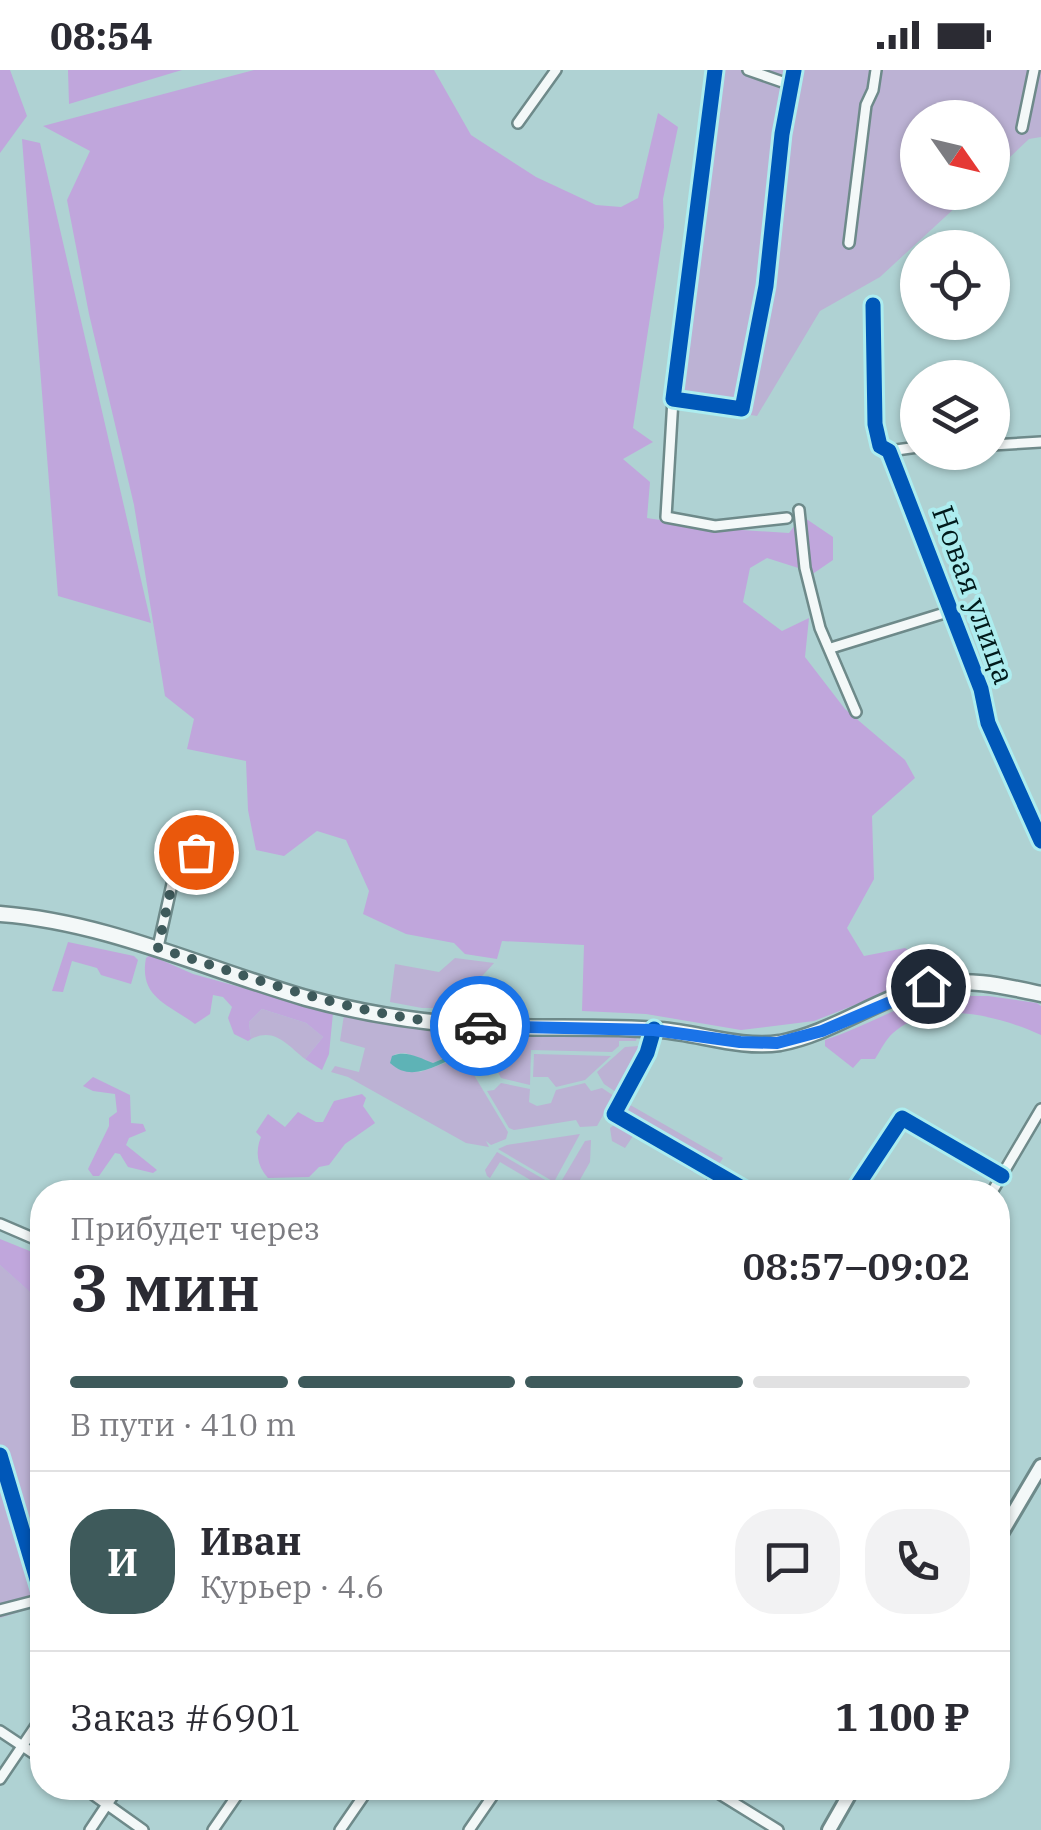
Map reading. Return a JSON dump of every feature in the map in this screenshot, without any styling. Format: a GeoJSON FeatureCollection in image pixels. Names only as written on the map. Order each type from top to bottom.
{"type":"FeatureCollection","features":[{"type":"Feature","properties":{"kind":"main road"},"geometry":{"type":"LineString","coordinates":[[0,914],[33,918],[158,948],[309,998],[392,1016],[516,1028],[654,1030],[777,1043],[822,1031],[928,986],[980,982],[1041,994]]}},
{"type":"Feature","properties":{"kind":"main road"},"geometry":{"type":"LineString","coordinates":[[1010,1519],[1041,1466]]}},
{"type":"Feature","properties":{"kind":"main road"},"geometry":{"type":"LineString","coordinates":[[828,1830],[846,1800]]}},
{"type":"Feature","properties":{"kind":"street"},"geometry":{"type":"LineString","coordinates":[[518,122],[556,70]]}},
{"type":"Feature","properties":{"kind":"street"},"geometry":{"type":"LineString","coordinates":[[716,70],[673,399],[666,517],[715,526],[788,518]]}},
{"type":"Feature","properties":{"kind":"street"},"geometry":{"type":"LineString","coordinates":[[748,70],[791,85]]}},
{"type":"Feature","properties":{"kind":"street"},"geometry":{"type":"LineString","coordinates":[[673,399],[742,408],[766,286],[782,134],[794,70]]}},
{"type":"Feature","properties":{"kind":"street"},"geometry":{"type":"LineString","coordinates":[[849,242],[866,105],[876,70]]}},
{"type":"Feature","properties":{"kind":"street"},"geometry":{"type":"LineString","coordinates":[[1022,128],[1034,70]]}},
{"type":"Feature","properties":{"kind":"street","name":"Новая улица"},"geometry":{"type":"LineString","coordinates":[[873,305],[880,446],[889,451],[981,689],[988,723],[1041,842]]}},
{"type":"Feature","properties":{"kind":"street"},"geometry":{"type":"LineString","coordinates":[[1010,444],[1041,442]]}},
{"type":"Feature","properties":{"kind":"street"},"geometry":{"type":"LineString","coordinates":[[889,451],[900,450]]}},
{"type":"Feature","properties":{"kind":"street"},"geometry":{"type":"LineString","coordinates":[[799,510],[805,568],[820,628],[856,712]]}},
{"type":"Feature","properties":{"kind":"street"},"geometry":{"type":"LineString","coordinates":[[831,648],[952,611]]}},
{"type":"Feature","properties":{"kind":"street"},"geometry":{"type":"LineString","coordinates":[[158,948],[176,866],[196,852],[211,828]]}},
{"type":"Feature","properties":{"kind":"street"},"geometry":{"type":"LineString","coordinates":[[654,1030],[647,1053],[614,1114],[728,1180]]}},
{"type":"Feature","properties":{"kind":"street"},"geometry":{"type":"LineString","coordinates":[[1000,1180],[1041,1108]]}},
{"type":"Feature","properties":{"kind":"street"},"geometry":{"type":"LineString","coordinates":[[861,1180],[902,1118],[1002,1176]]}},
{"type":"Feature","properties":{"kind":"street"},"geometry":{"type":"LineString","coordinates":[[714,1180],[718,1174]]}},
{"type":"Feature","properties":{"kind":"street"},"geometry":{"type":"LineString","coordinates":[[0,1224],[30,1237]]}},
{"type":"Feature","properties":{"kind":"street"},"geometry":{"type":"LineString","coordinates":[[0,1455],[30,1556]]}},
{"type":"Feature","properties":{"kind":"street"},"geometry":{"type":"LineString","coordinates":[[0,1610],[30,1601]]}},
{"type":"Feature","properties":{"kind":"street"},"geometry":{"type":"LineString","coordinates":[[0,1730],[30,1751]]}},
{"type":"Feature","properties":{"kind":"street"},"geometry":{"type":"LineString","coordinates":[[0,1780],[30,1735]]}},
{"type":"Feature","properties":{"kind":"street"},"geometry":{"type":"LineString","coordinates":[[102,1800],[143,1830]]}},
{"type":"Feature","properties":{"kind":"street"},"geometry":{"type":"LineString","coordinates":[[90,1830],[110,1800]]}},
{"type":"Feature","properties":{"kind":"street"},"geometry":{"type":"LineString","coordinates":[[213,1830],[234,1800]]}},
{"type":"Feature","properties":{"kind":"street"},"geometry":{"type":"LineString","coordinates":[[340,1830],[361,1800]]}},
{"type":"Feature","properties":{"kind":"street"},"geometry":{"type":"LineString","coordinates":[[470,1830],[490,1800]]}},
{"type":"Feature","properties":{"kind":"street"},"geometry":{"type":"LineString","coordinates":[[729,1800],[778,1830]]}},
{"type":"Feature","properties":{"kind":"shaded area"},"geometry":{"type":"Polygon","coordinates":[[[0,70],[10,70],[27,116],[0,153],[0,70]]]}},
{"type":"Feature","properties":{"kind":"shaded area"},"geometry":{"type":"Polygon","coordinates":[[[68,70],[182,70],[69,104],[68,70]]]}},
{"type":"Feature","properties":{"kind":"shaded area"},"geometry":{"type":"Polygon","coordinates":[[[254,70],[434,70],[471,135],[536,177],[596,205],[621,207],[638,198],[658,113],[678,127],[663,199],[664,227],[633,428],[653,442],[623,459],[650,482],[647,518],[712,528],[789,533],[802,516],[833,537],[833,560],[814,573],[767,558],[750,568],[743,602],[782,631],[809,618],[805,657],[845,709],[905,760],[915,778],[872,816],[874,879],[847,928],[864,956],[905,948],[922,960],[921,979],[814,1021],[741,1030],[646,1014],[582,1011],[584,945],[502,941],[497,959],[465,954],[454,943],[406,934],[363,914],[369,891],[346,840],[317,831],[284,856],[256,850],[248,810],[246,761],[187,749],[194,719],[165,696],[134,505],[67,200],[90,151],[43,126],[254,70]]]}},
{"type":"Feature","properties":{"kind":"shaded area"},"geometry":{"type":"Polygon","coordinates":[[[718,70],[1041,70],[1041,137],[1029,139],[1010,157],[1010,100],[900,100],[900,210],[953,210],[931,230],[900,230],[900,259],[880,277],[820,311],[757,416],[673,403],[718,70]]]}},
{"type":"Feature","properties":{"kind":"shaded area"},"geometry":{"type":"Polygon","coordinates":[[[22,139],[40,143],[151,623],[58,596],[22,139]]]}},
{"type":"Feature","properties":{"kind":"shaded area"},"geometry":{"type":"Polygon","coordinates":[[[68,942],[134,956],[138,960],[131,984],[72,961],[63,992],[52,991],[68,942]]]}},
{"type":"Feature","properties":{"kind":"shaded area"},"geometry":{"type":"Polygon","coordinates":[[[150,955],[193,974],[333,1013],[329,1054],[322,1070],[305,1059],[323,1037],[306,1023],[262,1009],[249,1022],[248,1041],[234,1034],[228,1018],[232,1007],[223,997],[213,995],[210,1014],[195,1024],[165,1004],[147,982],[146,958],[150,955]]]}},
{"type":"Feature","properties":{"kind":"shaded area"},"geometry":{"type":"Polygon","coordinates":[[[455,958],[494,963],[453,1008],[390,1002],[395,964],[439,972],[455,958]]]}},
{"type":"Feature","properties":{"kind":"shaded area"},"geometry":{"type":"Polygon","coordinates":[[[930,996],[988,996],[1037,1003],[1041,1006],[1041,1035],[986,1017],[946,1013],[909,1022],[890,1036],[875,1059],[861,1059],[853,1068],[825,1046],[825,1040],[930,996]]]}},
{"type":"Feature","properties":{"kind":"shaded area"},"geometry":{"type":"Polygon","coordinates":[[[262,1009],[306,1023],[323,1037],[305,1059],[274,1036],[251,1039],[249,1022],[262,1009]]]}},
{"type":"Feature","properties":{"kind":"shaded area"},"geometry":{"type":"Polygon","coordinates":[[[344,1015],[484,1036],[637,1037],[636,1041],[619,1041],[612,1052],[531,1050],[530,1085],[501,1078],[496,1068],[488,1065],[478,1068],[474,1075],[508,1132],[506,1139],[491,1145],[486,1141],[489,1147],[466,1143],[348,1077],[331,1072],[335,1066],[359,1072],[365,1048],[340,1041],[344,1015]],[[462,1050],[433,1063],[405,1053],[395,1054],[396,1068],[420,1072],[465,1056],[514,1057],[462,1050]]]}},
{"type":"Feature","properties":{"kind":"shaded area"},"geometry":{"type":"Polygon","coordinates":[[[639,1046],[616,1092],[604,1084],[597,1072],[625,1047],[639,1046]]]}},
{"type":"Feature","properties":{"kind":"shaded area"},"geometry":{"type":"Polygon","coordinates":[[[534,1054],[611,1056],[585,1080],[556,1087],[548,1077],[533,1077],[534,1054]]]}},
{"type":"Feature","properties":{"kind":"shaded area"},"geometry":{"type":"Polygon","coordinates":[[[93,1077],[130,1095],[131,1123],[143,1124],[146,1131],[129,1138],[126,1145],[157,1170],[153,1173],[128,1167],[115,1153],[99,1176],[93,1176],[88,1169],[109,1126],[109,1118],[117,1112],[115,1094],[83,1086],[93,1077]]]}},
{"type":"Feature","properties":{"kind":"shaded area"},"geometry":{"type":"Polygon","coordinates":[[[501,1083],[530,1089],[529,1102],[537,1106],[551,1103],[556,1090],[585,1083],[591,1091],[602,1088],[614,1096],[597,1126],[580,1127],[576,1120],[514,1130],[487,1091],[501,1083]]]}},
{"type":"Feature","properties":{"kind":"shaded area"},"geometry":{"type":"Polygon","coordinates":[[[362,1094],[366,1098],[363,1106],[375,1123],[345,1144],[329,1165],[319,1167],[309,1177],[268,1178],[259,1163],[261,1137],[256,1132],[268,1114],[285,1127],[298,1112],[323,1122],[334,1101],[362,1094]]]}},
{"type":"Feature","properties":{"kind":"shaded area"},"geometry":{"type":"Polygon","coordinates":[[[625,1102],[723,1158],[711,1166],[623,1115],[621,1108],[625,1102]]]}},
{"type":"Feature","properties":{"kind":"shaded area"},"geometry":{"type":"Polygon","coordinates":[[[623,1123],[697,1166],[693,1172],[633,1136],[625,1148],[612,1141],[610,1128],[623,1123]]]}},
{"type":"Feature","properties":{"kind":"shaded area"},"geometry":{"type":"Polygon","coordinates":[[[580,1134],[555,1180],[498,1149],[580,1134]]]}},
{"type":"Feature","properties":{"kind":"shaded area"},"geometry":{"type":"Polygon","coordinates":[[[591,1140],[590,1162],[580,1180],[562,1180],[585,1141],[591,1140]]]}},
{"type":"Feature","properties":{"kind":"shaded area"},"geometry":{"type":"Polygon","coordinates":[[[497,1152],[545,1180],[530,1180],[500,1162],[490,1178],[485,1170],[497,1152]]]}},
{"type":"Feature","properties":{"kind":"shaded area"},"geometry":{"type":"Polygon","coordinates":[[[0,1239],[30,1251],[30,1292],[0,1265],[0,1239]]]}},
{"type":"Feature","properties":{"kind":"shaded area"},"geometry":{"type":"Polygon","coordinates":[[[0,1265],[30,1292],[30,1609],[0,1618],[0,1265]]]}},
{"type":"Feature","properties":{"kind":"water"},"geometry":{"type":"Polygon","coordinates":[[[464,1050],[520,1054],[506,1058],[465,1056],[418,1072],[390,1063],[392,1056],[403,1054],[433,1063],[464,1050]]]}},
{"type":"Feature","properties":{"kind":"cycle path"},"geometry":{"type":"LineString","coordinates":[[715,70],[673,399],[742,409],[766,286],[782,134],[794,70]]}},
{"type":"Feature","properties":{"kind":"cycle path"},"geometry":{"type":"LineString","coordinates":[[873,305],[875,424],[880,446],[889,451],[981,689],[988,723],[1041,841]]}},
{"type":"Feature","properties":{"kind":"cycle path"},"geometry":{"type":"LineString","coordinates":[[654,1029],[647,1053],[614,1114],[728,1180]]}},
{"type":"Feature","properties":{"kind":"cycle path"},"geometry":{"type":"LineString","coordinates":[[861,1180],[902,1118],[1002,1176]]}},
{"type":"Feature","properties":{"kind":"cycle path"},"geometry":{"type":"LineString","coordinates":[[0,1455],[30,1556]]}},
{"type":"Feature","properties":{"kind":"way so far"},"geometry":{"type":"LineString","coordinates":[[196,852],[176,866],[158,948],[341,1006],[429,1022],[480,1026]]}},
{"type":"Feature","properties":{"kind":"route"},"geometry":{"type":"LineString","coordinates":[[480,1026],[654,1030],[777,1043],[822,1031],[928,986]]}}]}
